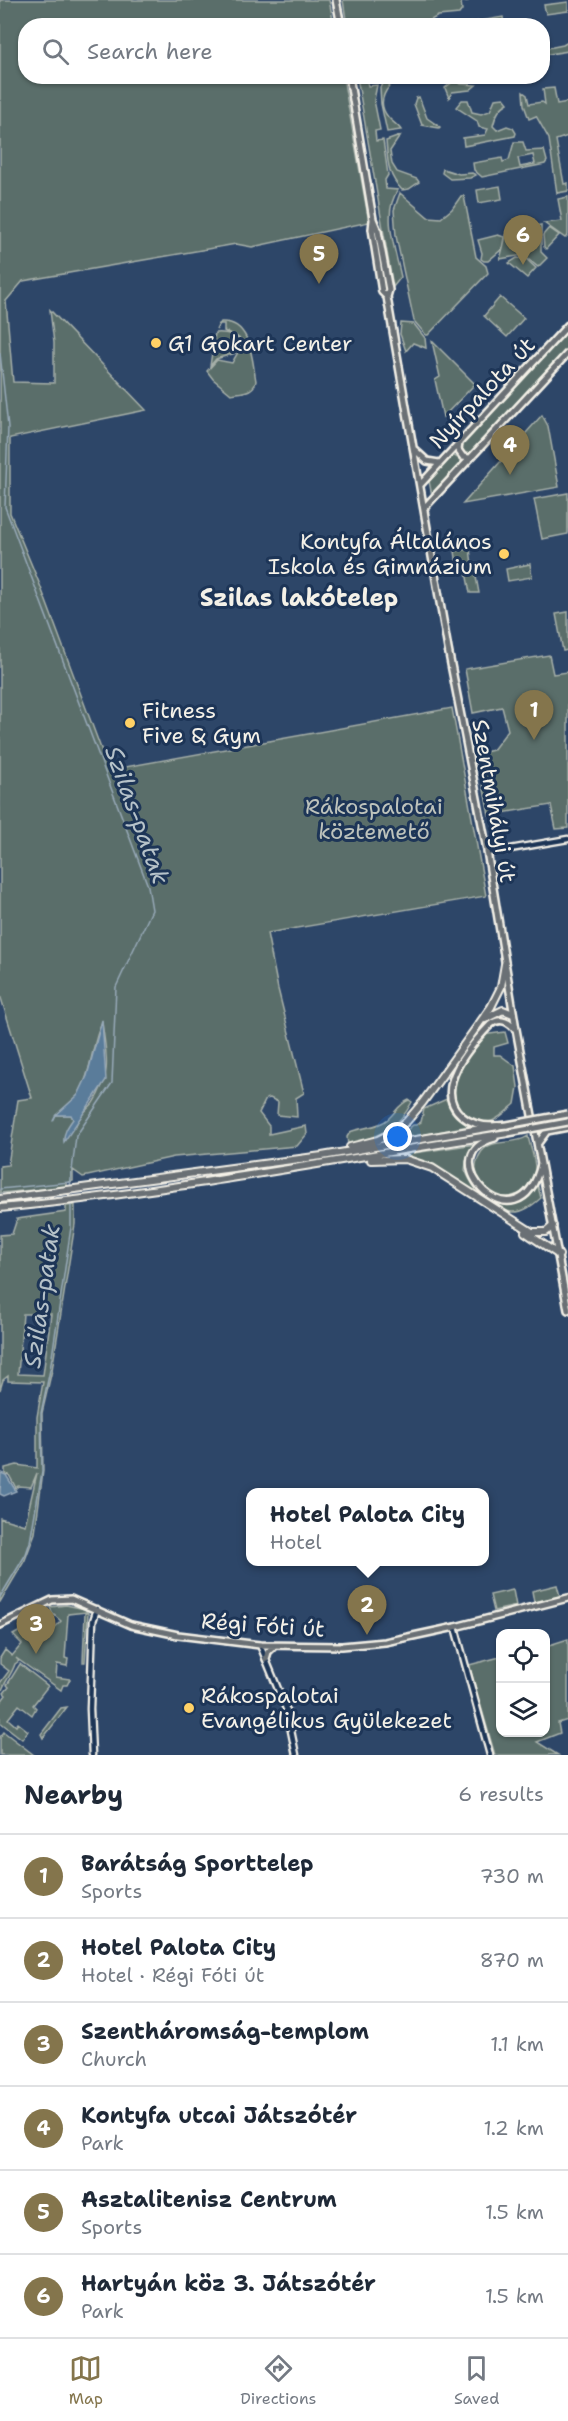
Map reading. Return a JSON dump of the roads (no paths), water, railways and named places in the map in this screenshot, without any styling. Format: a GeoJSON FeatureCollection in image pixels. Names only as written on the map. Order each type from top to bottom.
{"type":"FeatureCollection","features":[{"type":"Feature","properties":{"kind":"highway"},"geometry":{"type":"LineString","coordinates":[[322,1156],[328,1152],[378,1140],[400,1127],[423,1102],[480,1023],[496,998],[505,964]]}},
{"type":"Feature","properties":{"kind":"highway"},"geometry":{"type":"LineString","coordinates":[[480,1023],[498,1012],[508,1011],[513,1014]]}},
{"type":"Feature","properties":{"kind":"highway"},"geometry":{"type":"LineString","coordinates":[[0,1199],[322,1156],[498,1126]]}},
{"type":"Feature","properties":{"kind":"highway"},"geometry":{"type":"LineString","coordinates":[[0,1208],[147,1191],[508,1133]]}},
{"type":"Feature","properties":{"kind":"highway"},"geometry":{"type":"LineString","coordinates":[[344,1161],[395,1158],[423,1164],[441,1173],[559,1256]]}},
{"type":"Feature","properties":{"kind":"highway"},"geometry":{"type":"LineString","coordinates":[[513,1222],[540,1234],[553,1226]]}},
{"type":"Feature","properties":{"kind":"main road"},"geometry":{"type":"LineString","coordinates":[[336,0],[339,18]]}},
{"type":"Feature","properties":{"kind":"main road","name":"Szentmihályi út"},"geometry":{"type":"LineString","coordinates":[[350,84],[373,219],[372,229],[382,292],[387,297],[448,649],[487,853],[513,1014],[568,1310]]}},
{"type":"Feature","properties":{"kind":"main road","name":"Nyírpalota út"},"geometry":{"type":"LineString","coordinates":[[420,484],[568,325]]}},
{"type":"Feature","properties":{"kind":"main road","name":"Nyírpalota út"},"geometry":{"type":"LineString","coordinates":[[424,507],[568,353]]}},
{"type":"Feature","properties":{"kind":"main road"},"geometry":{"type":"LineString","coordinates":[[460,440],[458,450],[463,457],[469,458]]}},
{"type":"Feature","properties":{"kind":"main road"},"geometry":{"type":"LineString","coordinates":[[414,449],[428,461],[439,463]]}},
{"type":"Feature","properties":{"kind":"main road"},"geometry":{"type":"LineString","coordinates":[[516,1029],[503,1021],[496,1021],[490,1025],[454,1073],[450,1088],[452,1102],[461,1115],[479,1125],[507,1125],[568,1114]]}},
{"type":"Feature","properties":{"kind":"main road"},"geometry":{"type":"LineString","coordinates":[[541,1162],[535,1183],[521,1198],[514,1201],[496,1200],[482,1191],[472,1176],[470,1167],[472,1154],[480,1143],[508,1133],[568,1122]]}},
{"type":"Feature","properties":{"kind":"main road"},"geometry":{"type":"LineString","coordinates":[[538,1144],[547,1131],[568,1127]]}},
{"type":"Feature","properties":{"kind":"main road","name":"Régi Fóti út"},"geometry":{"type":"LineString","coordinates":[[0,1625],[61,1598],[97,1608],[131,1625],[150,1630],[274,1646],[364,1644],[455,1627],[568,1598]]}},
{"type":"Feature","properties":{"kind":"main road"},"geometry":{"type":"LineString","coordinates":[[266,1659],[268,1652],[274,1646]]}},
{"type":"Feature","properties":{"kind":"street"},"geometry":{"type":"LineString","coordinates":[[487,853],[568,839]]}},
{"type":"Feature","properties":{"kind":"street"},"geometry":{"type":"LineString","coordinates":[[92,1755],[90,1709],[93,1621],[97,1608]]}},
{"type":"Feature","properties":{"kind":"street"},"geometry":{"type":"LineString","coordinates":[[455,1627],[490,1755]]}},
{"type":"Feature","properties":{"kind":"street"},"geometry":{"type":"LineString","coordinates":[[260,1645],[287,1711],[296,1755]]}},
{"type":"Feature","properties":{"kind":"water"},"geometry":{"type":"Polygon","coordinates":[[[102,1020],[106,1080],[64,1142],[65,1133],[73,1119],[71,1115],[56,1115],[78,1095],[87,1076],[102,1020]]]}},
{"type":"Feature","properties":{"kind":"water"},"geometry":{"type":"Polygon","coordinates":[[[1,1473],[6,1475],[16,1491],[4,1496],[0,1494],[1,1473]]]}},
{"type":"Feature","properties":{"kind":"waterway","name":"Szilas-patak"},"geometry":{"type":"LineString","coordinates":[[0,353],[8,427],[5,507],[148,886],[152,910],[116,987],[112,1083],[76,1136],[70,1188]]}},
{"type":"Feature","properties":{"kind":"waterway"},"geometry":{"type":"LineString","coordinates":[[53,1121],[56,1115]]}},
{"type":"Feature","properties":{"kind":"waterway"},"geometry":{"type":"LineString","coordinates":[[0,1189],[70,1182]]}},
{"type":"Feature","properties":{"kind":"waterway","name":"Szilas-patak"},"geometry":{"type":"LineString","coordinates":[[0,1597],[26,1554],[30,1542],[42,1472],[41,1413],[50,1370],[71,1227],[71,1202]]}},
{"type":"Feature","properties":{"kind":"place","name":"Hartyán köz 3. Játszótér"},"geometry":{"type":"Point","coordinates":[523,265]}},
{"type":"Feature","properties":{"kind":"place","name":"Asztalitenisz Centrum"},"geometry":{"type":"Point","coordinates":[319,284]}},
{"type":"Feature","properties":{"kind":"place","name":"G1 Gokart Center"},"geometry":{"type":"Point","coordinates":[156,343]}},
{"type":"Feature","properties":{"kind":"place","name":"Kontyfa utcai Játszótér"},"geometry":{"type":"Point","coordinates":[510,475]}},
{"type":"Feature","properties":{"kind":"place","name":"Kontyfa Általános Iskola és Gimnázium"},"geometry":{"type":"Point","coordinates":[504,554]}},
{"type":"Feature","properties":{"kind":"place","name":"Fitness Five & Gym"},"geometry":{"type":"Point","coordinates":[130,723]}},
{"type":"Feature","properties":{"kind":"place","name":"Barátság Sporttelep"},"geometry":{"type":"Point","coordinates":[534,740]}},
{"type":"Feature","properties":{"kind":"place","name":"Hotel Palota City"},"geometry":{"type":"Point","coordinates":[367,1635]}},
{"type":"Feature","properties":{"kind":"place","name":"Szentháromság-templom"},"geometry":{"type":"Point","coordinates":[36,1654]}},
{"type":"Feature","properties":{"kind":"place","name":"Rákospalotai Evangélikus Gyülekezet"},"geometry":{"type":"Point","coordinates":[189,1708]}},
{"type":"Feature","properties":{"kind":"district","name":"Szilas lakótelep"},"geometry":{"type":"Point","coordinates":[299,598]}},
{"type":"Feature","properties":{"kind":"park label","name":"Rákospalotai köztemető"},"geometry":{"type":"Point","coordinates":[374,818]}}]}
